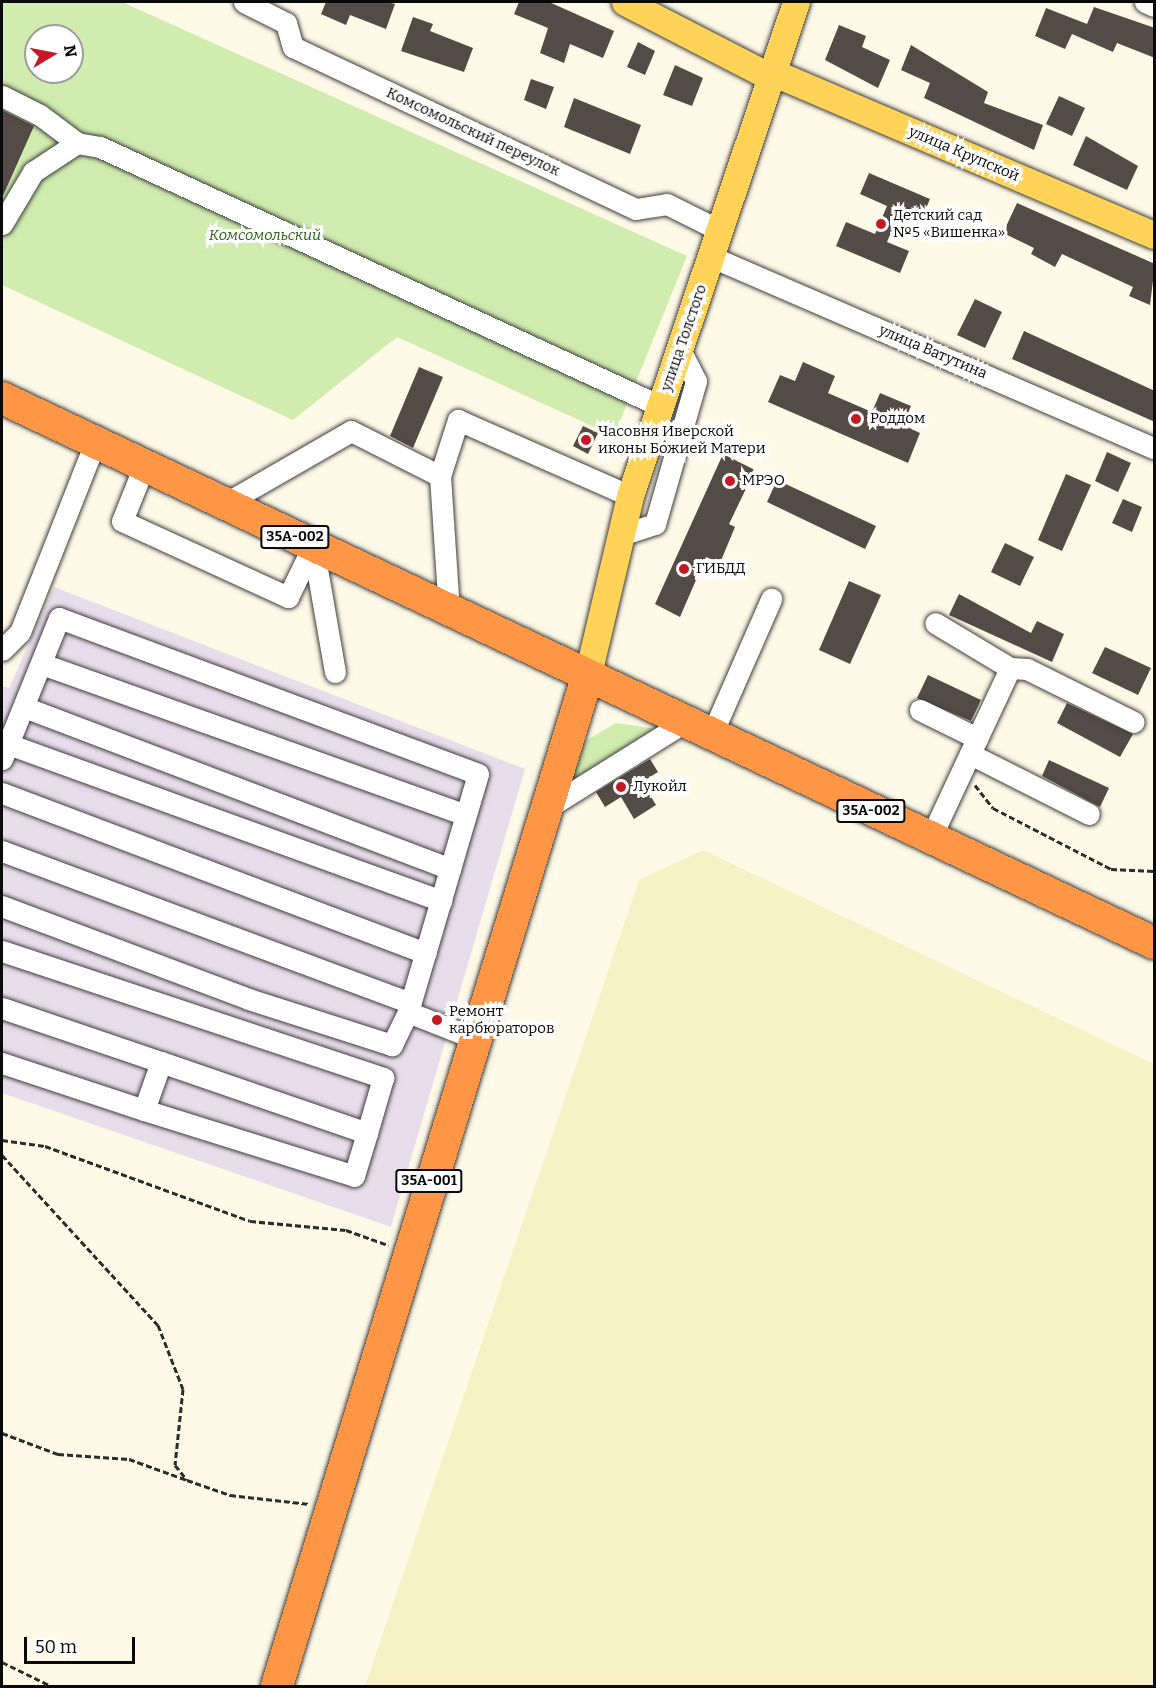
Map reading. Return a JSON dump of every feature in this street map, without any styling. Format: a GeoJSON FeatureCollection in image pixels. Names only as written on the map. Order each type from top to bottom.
{"type":"FeatureCollection","features":[{"type":"Feature","properties":{"kind":"highway","name":"35А-002"},"geometry":{"type":"LineString","coordinates":[[2,398],[587,678],[1155,944]]}},
{"type":"Feature","properties":{"kind":"highway","name":"35А-001"},"geometry":{"type":"LineString","coordinates":[[278,1686],[407,1251],[587,678]]}},
{"type":"Feature","properties":{"kind":"main road","name":"улица Крупской"},"geometry":{"type":"LineString","coordinates":[[625,2],[773,75],[1155,235]]}},
{"type":"Feature","properties":{"kind":"main road","name":"улица Толстого"},"geometry":{"type":"LineString","coordinates":[[587,678],[630,496],[796,2]]}},
{"type":"Feature","properties":{"kind":"street","name":"Комсомольский переулок"},"geometry":{"type":"LineString","coordinates":[[244,2],[286,23],[293,47],[636,209],[667,204],[719,230]]}},
{"type":"Feature","properties":{"kind":"street"},"geometry":{"type":"LineString","coordinates":[[1145,2],[1155,6]]}},
{"type":"Feature","properties":{"kind":"street"},"geometry":{"type":"LineString","coordinates":[[2,96],[40,115],[77,143],[100,147],[660,406]]}},
{"type":"Feature","properties":{"kind":"street"},"geometry":{"type":"LineString","coordinates":[[2,224],[33,172],[77,143]]}},
{"type":"Feature","properties":{"kind":"street","name":"улица Ватутина"},"geometry":{"type":"LineString","coordinates":[[712,257],[1155,448]]}},
{"type":"Feature","properties":{"kind":"street"},"geometry":{"type":"LineString","coordinates":[[621,535],[655,524],[696,381],[680,350]]}},
{"type":"Feature","properties":{"kind":"street"},"geometry":{"type":"LineString","coordinates":[[449,612],[440,476],[458,420],[630,496]]}},
{"type":"Feature","properties":{"kind":"street"},"geometry":{"type":"LineString","coordinates":[[225,503],[351,431],[440,476]]}},
{"type":"Feature","properties":{"kind":"street"},"geometry":{"type":"LineString","coordinates":[[2,650],[20,632],[96,443]]}},
{"type":"Feature","properties":{"kind":"street"},"geometry":{"type":"LineString","coordinates":[[144,465],[122,521],[288,597],[313,546]]}},
{"type":"Feature","properties":{"kind":"street"},"geometry":{"type":"LineString","coordinates":[[313,546],[335,672]]}},
{"type":"Feature","properties":{"kind":"street"},"geometry":{"type":"LineString","coordinates":[[547,808],[697,730],[771,599]]}},
{"type":"Feature","properties":{"kind":"street"},"geometry":{"type":"LineString","coordinates":[[2,1063],[354,1176],[392,1045],[409,1007],[426,953],[441,902],[465,815],[478,774],[59,618],[5,751],[441,902]]}},
{"type":"Feature","properties":{"kind":"street"},"geometry":{"type":"LineString","coordinates":[[935,623],[1010,668],[1027,669],[1134,723]]}},
{"type":"Feature","properties":{"kind":"street"},"geometry":{"type":"LineString","coordinates":[[42,664],[465,815]]}},
{"type":"Feature","properties":{"kind":"street"},"geometry":{"type":"LineString","coordinates":[[930,839],[1010,668]]}},
{"type":"Feature","properties":{"kind":"street"},"geometry":{"type":"LineString","coordinates":[[24,707],[450,869]]}},
{"type":"Feature","properties":{"kind":"street"},"geometry":{"type":"LineString","coordinates":[[920,710],[970,754],[1089,814]]}},
{"type":"Feature","properties":{"kind":"street"},"geometry":{"type":"LineString","coordinates":[[2,794],[426,953]]}},
{"type":"Feature","properties":{"kind":"street"},"geometry":{"type":"LineString","coordinates":[[2,851],[409,1007],[474,1038]]}},
{"type":"Feature","properties":{"kind":"street"},"geometry":{"type":"LineString","coordinates":[[2,906],[249,999],[392,1045]]}},
{"type":"Feature","properties":{"kind":"street"},"geometry":{"type":"LineString","coordinates":[[2,951],[382,1078]]}},
{"type":"Feature","properties":{"kind":"street"},"geometry":{"type":"LineString","coordinates":[[2,1008],[367,1133]]}},
{"type":"Feature","properties":{"kind":"street"},"geometry":{"type":"LineString","coordinates":[[144,1110],[161,1062]]}},
{"type":"Feature","properties":{"kind":"path"},"geometry":{"type":"LineString","coordinates":[[970,754],[993,808],[1111,869],[1155,871]]}},
{"type":"Feature","properties":{"kind":"path"},"geometry":{"type":"LineString","coordinates":[[2,1140],[45,1146],[250,1221],[346,1230],[407,1251]]}},
{"type":"Feature","properties":{"kind":"path"},"geometry":{"type":"LineString","coordinates":[[2,1155],[158,1325],[183,1389],[175,1465],[187,1480]]}},
{"type":"Feature","properties":{"kind":"path"},"geometry":{"type":"LineString","coordinates":[[2,1433],[58,1454],[129,1459],[230,1495],[331,1507]]}},
{"type":"Feature","properties":{"kind":"path"},"geometry":{"type":"LineString","coordinates":[[2,1662],[51,1686]]}},
{"type":"Feature","properties":{"kind":"shaded area"},"geometry":{"type":"Polygon","coordinates":[[[54,587],[525,769],[391,1227],[2,1093],[2,686],[9,688],[54,587]]]}},
{"type":"Feature","properties":{"kind":"shaded area"},"geometry":{"type":"Polygon","coordinates":[[[703,850],[1154,1064],[1154,1686],[365,1686],[639,880],[703,850]]]}},
{"type":"Feature","properties":{"kind":"green space","name":"Комсомольский"},"geometry":{"type":"Polygon","coordinates":[[[2,2],[122,2],[687,256],[614,436],[397,337],[293,420],[2,285],[2,2]]]}},
{"type":"Feature","properties":{"kind":"green space"},"geometry":{"type":"Polygon","coordinates":[[[616,723],[663,730],[559,792],[580,744],[616,723]]]}},
{"type":"Feature","properties":{"kind":"building"},"geometry":{"type":"Polygon","coordinates":[[[326,2],[395,4],[386,29],[350,15],[346,25],[321,14],[326,2]]]}},
{"type":"Feature","properties":{"kind":"building"},"geometry":{"type":"Polygon","coordinates":[[[519,2],[549,2],[614,31],[603,58],[570,44],[564,63],[540,53],[548,28],[514,14],[519,2]]]}},
{"type":"Feature","properties":{"kind":"building"},"geometry":{"type":"Polygon","coordinates":[[[1094,7],[1155,28],[1155,58],[1117,43],[1113,52],[1072,34],[1065,49],[1035,36],[1046,8],[1087,24],[1094,7]]]}},
{"type":"Feature","properties":{"kind":"building"},"geometry":{"type":"Polygon","coordinates":[[[413,17],[433,24],[430,31],[473,48],[464,72],[401,51],[413,17]]]}},
{"type":"Feature","properties":{"kind":"building"},"geometry":{"type":"Polygon","coordinates":[[[839,25],[866,36],[862,47],[890,60],[878,88],[825,60],[839,25]]]}},
{"type":"Feature","properties":{"kind":"building"},"geometry":{"type":"Polygon","coordinates":[[[638,42],[655,51],[645,75],[627,67],[638,42]]]}},
{"type":"Feature","properties":{"kind":"building"},"geometry":{"type":"Polygon","coordinates":[[[911,45],[988,92],[984,103],[1043,125],[1034,150],[924,98],[930,83],[901,70],[911,45]]]}},
{"type":"Feature","properties":{"kind":"building"},"geometry":{"type":"Polygon","coordinates":[[[675,65],[703,78],[692,106],[663,95],[675,65]]]}},
{"type":"Feature","properties":{"kind":"building"},"geometry":{"type":"Polygon","coordinates":[[[531,79],[554,87],[546,109],[524,100],[531,79]]]}},
{"type":"Feature","properties":{"kind":"building"},"geometry":{"type":"Polygon","coordinates":[[[1059,96],[1085,108],[1072,136],[1046,124],[1059,96]]]}},
{"type":"Feature","properties":{"kind":"building"},"geometry":{"type":"Polygon","coordinates":[[[574,98],[641,125],[630,154],[564,127],[574,98]]]}},
{"type":"Feature","properties":{"kind":"building"},"geometry":{"type":"Polygon","coordinates":[[[2,110],[34,126],[2,198],[2,110]]]}},
{"type":"Feature","properties":{"kind":"building"},"geometry":{"type":"Polygon","coordinates":[[[1086,136],[1138,166],[1127,190],[1073,165],[1086,136]]]}},
{"type":"Feature","properties":{"kind":"building"},"geometry":{"type":"Polygon","coordinates":[[[869,173],[930,199],[921,220],[900,211],[887,242],[909,251],[900,273],[836,246],[846,222],[875,234],[887,206],[860,194],[869,173]]]}},
{"type":"Feature","properties":{"kind":"building"},"geometry":{"type":"Polygon","coordinates":[[[1017,203],[1155,264],[1150,305],[1129,296],[1133,287],[1062,254],[1055,267],[1031,254],[1034,248],[1003,233],[1017,203]]]}},
{"type":"Feature","properties":{"kind":"building"},"geometry":{"type":"Polygon","coordinates":[[[975,299],[1002,312],[985,348],[957,335],[975,299]]]}},
{"type":"Feature","properties":{"kind":"building"},"geometry":{"type":"Polygon","coordinates":[[[1024,331],[1155,391],[1155,422],[1012,359],[1024,331]]]}},
{"type":"Feature","properties":{"kind":"building","name":"Роддом"},"geometry":{"type":"Polygon","coordinates":[[[803,362],[835,376],[828,393],[872,412],[880,393],[911,406],[903,425],[920,433],[908,463],[768,402],[780,375],[795,381],[803,362]]]}},
{"type":"Feature","properties":{"kind":"building"},"geometry":{"type":"Polygon","coordinates":[[[419,367],[443,377],[413,448],[390,436],[419,367]]]}},
{"type":"Feature","properties":{"kind":"building","name":"Часовня Иверской иконы Божией Матери"},"geometry":{"type":"Polygon","coordinates":[[[583,426],[598,433],[588,454],[573,446],[583,426]]]}},
{"type":"Feature","properties":{"kind":"building"},"geometry":{"type":"Polygon","coordinates":[[[1107,452],[1131,463],[1118,492],[1095,481],[1107,452]]]}},
{"type":"Feature","properties":{"kind":"building"},"geometry":{"type":"Polygon","coordinates":[[[723,454],[755,470],[729,524],[735,527],[720,563],[706,557],[680,617],[655,604],[723,454]]]}},
{"type":"Feature","properties":{"kind":"building"},"geometry":{"type":"Polygon","coordinates":[[[1066,474],[1091,485],[1062,551],[1038,540],[1066,474]]]}},
{"type":"Feature","properties":{"kind":"building"},"geometry":{"type":"Polygon","coordinates":[[[777,480],[876,526],[865,549],[767,502],[777,480]]]}},
{"type":"Feature","properties":{"kind":"building"},"geometry":{"type":"Polygon","coordinates":[[[1123,499],[1142,507],[1132,532],[1112,523],[1123,499]]]}},
{"type":"Feature","properties":{"kind":"building"},"geometry":{"type":"Polygon","coordinates":[[[1005,543],[1034,557],[1020,586],[991,572],[1005,543]]]}},
{"type":"Feature","properties":{"kind":"building"},"geometry":{"type":"Polygon","coordinates":[[[849,581],[881,595],[850,664],[819,650],[849,581]]]}},
{"type":"Feature","properties":{"kind":"building"},"geometry":{"type":"Polygon","coordinates":[[[959,594],[1031,633],[1037,621],[1064,634],[1052,662],[949,615],[959,594]]]}},
{"type":"Feature","properties":{"kind":"building"},"geometry":{"type":"Polygon","coordinates":[[[1105,647],[1151,668],[1138,695],[1092,673],[1105,647]]]}},
{"type":"Feature","properties":{"kind":"building"},"geometry":{"type":"Polygon","coordinates":[[[928,675],[981,700],[971,721],[917,698],[928,675]]]}},
{"type":"Feature","properties":{"kind":"building"},"geometry":{"type":"Polygon","coordinates":[[[1067,703],[1133,734],[1120,757],[1057,723],[1067,703]]]}},
{"type":"Feature","properties":{"kind":"building","name":"Лукойл"},"geometry":{"type":"Polygon","coordinates":[[[650,759],[658,772],[642,782],[656,805],[634,819],[621,797],[605,807],[596,792],[650,759]]]}},
{"type":"Feature","properties":{"kind":"building"},"geometry":{"type":"Polygon","coordinates":[[[1049,760],[1109,788],[1100,807],[1042,776],[1049,760]]]}},
{"type":"Feature","properties":{"kind":"place","name":"Детский сад №5 «Вишенка»"},"geometry":{"type":"Point","coordinates":[881,224]}},
{"type":"Feature","properties":{"kind":"place","name":"Роддом"},"geometry":{"type":"Point","coordinates":[856,419]}},
{"type":"Feature","properties":{"kind":"place","name":"Часовня Иверской иконы Божией Матери"},"geometry":{"type":"Point","coordinates":[586,440]}},
{"type":"Feature","properties":{"kind":"place","name":"МРЭО"},"geometry":{"type":"Point","coordinates":[730,481]}},
{"type":"Feature","properties":{"kind":"place","name":"ГИБДД"},"geometry":{"type":"Point","coordinates":[684,569]}},
{"type":"Feature","properties":{"kind":"place","name":"Лукойл"},"geometry":{"type":"Point","coordinates":[621,787]}},
{"type":"Feature","properties":{"kind":"place","name":"Ремонт карбюраторов"},"geometry":{"type":"Point","coordinates":[437,1020]}}]}
